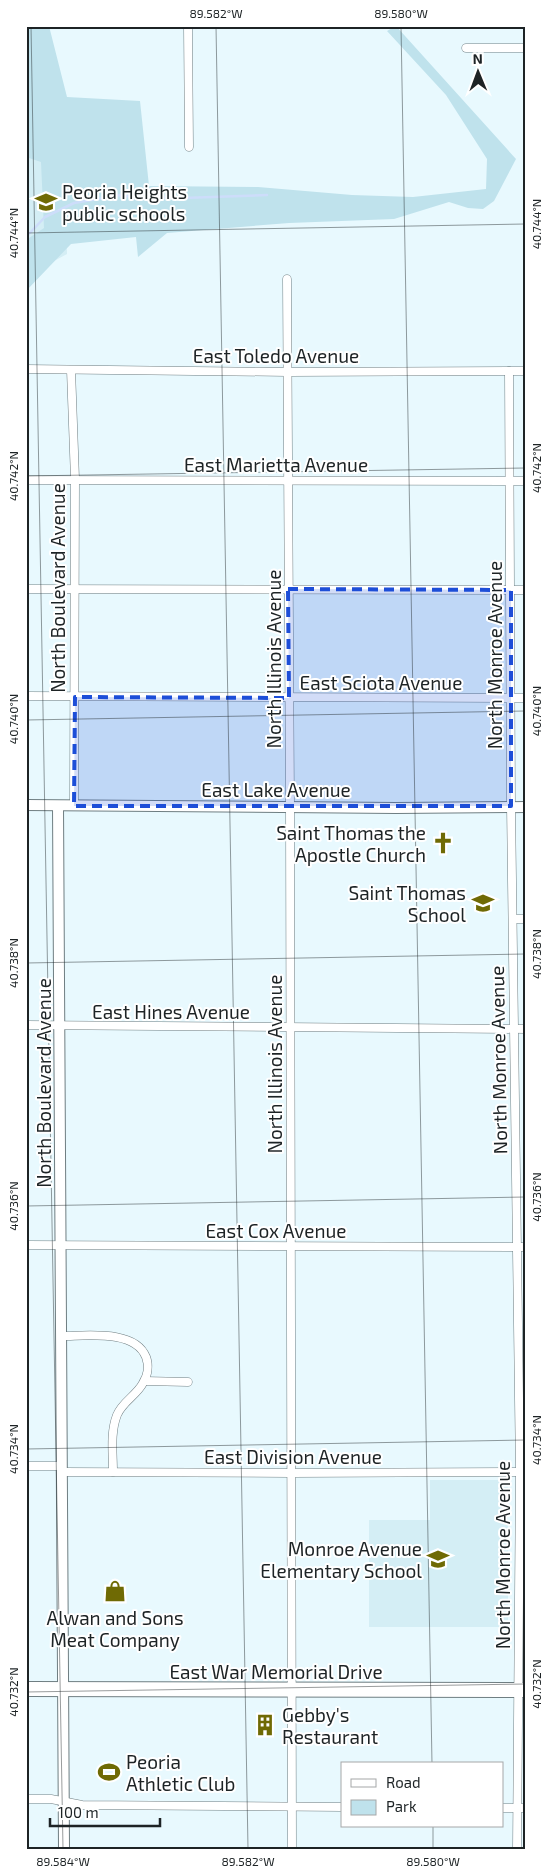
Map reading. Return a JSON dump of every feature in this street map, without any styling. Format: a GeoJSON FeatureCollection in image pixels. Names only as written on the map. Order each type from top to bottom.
{"type":"FeatureCollection","features":[{"type":"Feature","properties":{"kind":"highway","name":"East War Memorial Drive"},"geometry":{"type":"LineString","coordinates":[[26,1689],[521,1690]]}},
{"type":"Feature","properties":{"kind":"street"},"geometry":{"type":"LineString","coordinates":[[188,26],[189,147]]}},
{"type":"Feature","properties":{"kind":"street"},"geometry":{"type":"LineString","coordinates":[[466,48],[525,48]]}},
{"type":"Feature","properties":{"kind":"street","name":"North Illinois Avenue"},"geometry":{"type":"LineString","coordinates":[[287,279],[292,1849]]}},
{"type":"Feature","properties":{"kind":"street","name":"East Toledo Avenue"},"geometry":{"type":"LineString","coordinates":[[26,369],[288,372],[525,371]]}},
{"type":"Feature","properties":{"kind":"street","name":"North Boulevard Avenue"},"geometry":{"type":"LineString","coordinates":[[72,370],[75,480],[74,806]]}},
{"type":"Feature","properties":{"kind":"street","name":"North Monroe Avenue"},"geometry":{"type":"LineString","coordinates":[[509,371],[516,1247],[522,1472],[520,1808],[516,1849]]}},
{"type":"Feature","properties":{"kind":"street","name":"East Marietta Avenue"},"geometry":{"type":"LineString","coordinates":[[26,480],[525,481]]}},
{"type":"Feature","properties":{"kind":"street"},"geometry":{"type":"LineString","coordinates":[[26,588],[525,590]]}},
{"type":"Feature","properties":{"kind":"street","name":"East Sciota Avenue"},"geometry":{"type":"LineString","coordinates":[[26,696],[525,698]]}},
{"type":"Feature","properties":{"kind":"street","name":"East Lake Avenue"},"geometry":{"type":"LineString","coordinates":[[26,805],[525,806]]}},
{"type":"Feature","properties":{"kind":"street","name":"North Boulevard Avenue"},"geometry":{"type":"LineString","coordinates":[[58,806],[64,1849]]}},
{"type":"Feature","properties":{"kind":"street"},"geometry":{"type":"LineString","coordinates":[[513,919],[525,919]]}},
{"type":"Feature","properties":{"kind":"street","name":"East Hines Avenue"},"geometry":{"type":"LineString","coordinates":[[26,1025],[525,1029]]}},
{"type":"Feature","properties":{"kind":"street"},"geometry":{"type":"LineString","coordinates":[[515,1138],[525,1138]]}},
{"type":"Feature","properties":{"kind":"street","name":"East Cox Avenue"},"geometry":{"type":"LineString","coordinates":[[26,1245],[525,1248]]}},
{"type":"Feature","properties":{"kind":"street"},"geometry":{"type":"LineString","coordinates":[[62,1336],[108,1336],[129,1340],[146,1355],[148,1370],[145,1381],[118,1413],[112,1429],[113,1472]]}},
{"type":"Feature","properties":{"kind":"street"},"geometry":{"type":"LineString","coordinates":[[145,1381],[188,1382]]}},
{"type":"Feature","properties":{"kind":"street","name":"East Division Avenue"},"geometry":{"type":"LineString","coordinates":[[26,1466],[113,1472],[522,1472]]}},
{"type":"Feature","properties":{"kind":"street"},"geometry":{"type":"LineString","coordinates":[[26,1800],[63,1801],[82,1805],[341,1807]]}},
{"type":"Feature","properties":{"kind":"street"},"geometry":{"type":"LineString","coordinates":[[504,1808],[520,1808]]}},
{"type":"Feature","properties":{"kind":"highlighted area"},"geometry":{"type":"Polygon","coordinates":[[[288,589],[511,590],[511,806],[74,806],[75,697],[289,698],[288,589]]]}},
{"type":"Feature","properties":{"kind":"shaded area","name":"Peoria Heights public schools"},"geometry":{"type":"Polygon","coordinates":[[[26,151],[64,151],[67,254],[26,276],[26,151]]]}},
{"type":"Feature","properties":{"kind":"shaded area","name":"Monroe Avenue Elementary School"},"geometry":{"type":"Polygon","coordinates":[[[430,1480],[508,1480],[508,1627],[369,1627],[369,1520],[430,1520],[430,1480]]]}},
{"type":"Feature","properties":{"kind":"green space"},"geometry":{"type":"Polygon","coordinates":[[[26,26],[49,26],[67,97],[140,101],[149,186],[258,187],[352,195],[413,197],[486,189],[487,159],[446,95],[387,31],[396,26],[516,159],[494,201],[483,209],[468,208],[449,202],[394,219],[289,223],[167,233],[138,257],[136,237],[71,244],[26,291],[26,240],[44,228],[41,162],[26,157],[26,26]]]}},
{"type":"Feature","properties":{"kind":"waterway"},"geometry":{"type":"LineString","coordinates":[[26,237],[45,217],[74,203],[121,195],[183,198],[267,195]]}},
{"type":"Feature","properties":{"kind":"place","name":"Peoria Heights public schools"},"geometry":{"type":"Point","coordinates":[46,202]}},
{"type":"Feature","properties":{"kind":"place","name":"Saint Thomas the Apostle Church"},"geometry":{"type":"Point","coordinates":[443,843]}},
{"type":"Feature","properties":{"kind":"place","name":"Saint Thomas School"},"geometry":{"type":"Point","coordinates":[483,903]}},
{"type":"Feature","properties":{"kind":"place","name":"Monroe Avenue Elementary School"},"geometry":{"type":"Point","coordinates":[438,1559]}},
{"type":"Feature","properties":{"kind":"place","name":"Alwan and Sons Meat Company"},"geometry":{"type":"Point","coordinates":[115,1591]}},
{"type":"Feature","properties":{"kind":"place","name":"Gebby's Restaurant"},"geometry":{"type":"Point","coordinates":[265,1725]}},
{"type":"Feature","properties":{"kind":"place","name":"Peoria Athletic Club"},"geometry":{"type":"Point","coordinates":[109,1772]}}]}
